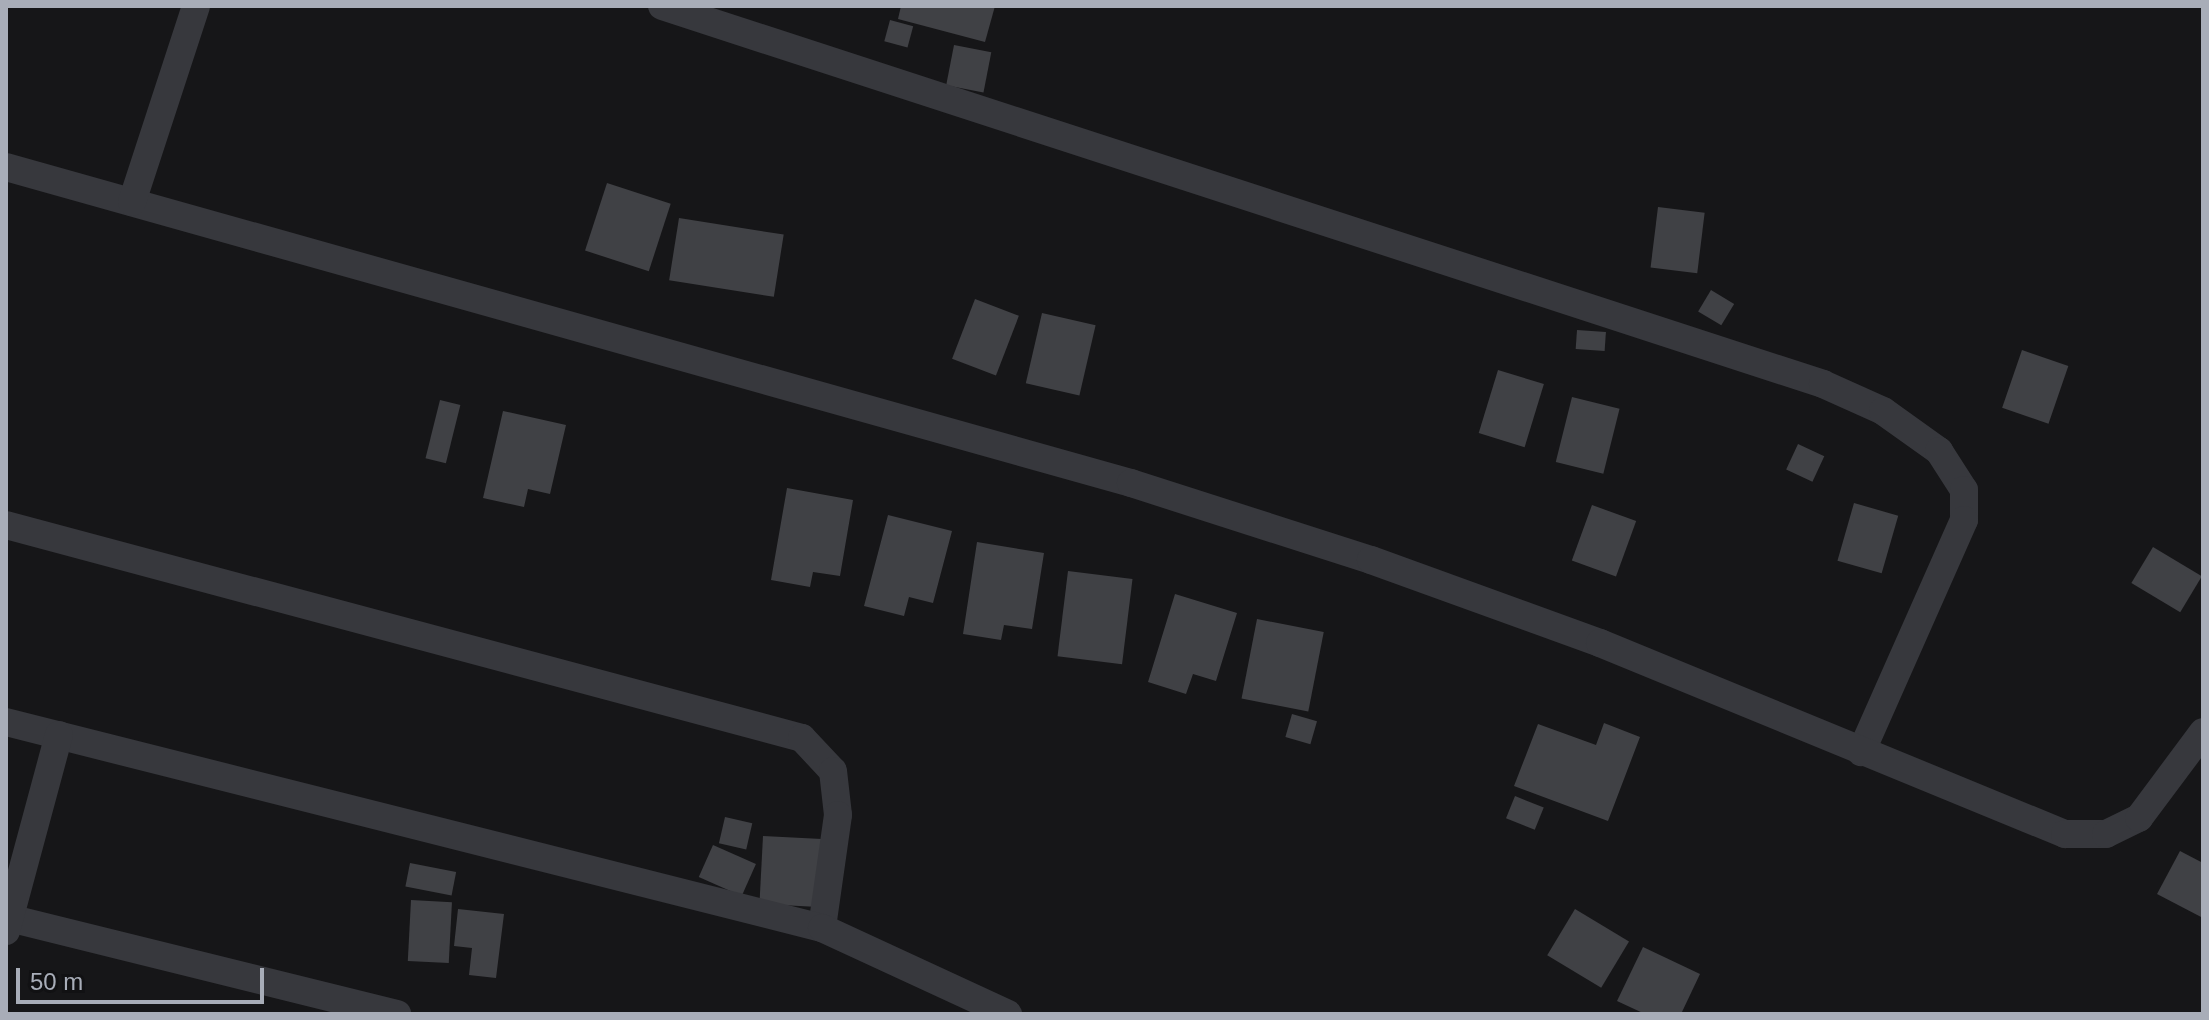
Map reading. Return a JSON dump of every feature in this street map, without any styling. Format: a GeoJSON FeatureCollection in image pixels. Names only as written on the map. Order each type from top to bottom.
{"type":"FeatureCollection","features":[{"type":"Feature","properties":{"kind":"street"},"geometry":{"type":"LineString","coordinates":[[132,202],[196,6]]}},
{"type":"Feature","properties":{"kind":"street"},"geometry":{"type":"LineString","coordinates":[[662,6],[1823,384],[1883,411],[1939,451],[1964,490],[1964,520],[1861,752]]}},
{"type":"Feature","properties":{"kind":"street"},"geometry":{"type":"LineString","coordinates":[[6,167],[1131,483],[1371,560],[1600,643],[2065,834],[2106,834],[2139,818],[2203,732]]}},
{"type":"Feature","properties":{"kind":"street"},"geometry":{"type":"LineString","coordinates":[[6,525],[802,738],[833,771],[838,815],[822,928]]}},
{"type":"Feature","properties":{"kind":"street"},"geometry":{"type":"LineString","coordinates":[[6,722],[822,928],[1008,1014]]}},
{"type":"Feature","properties":{"kind":"street"},"geometry":{"type":"LineString","coordinates":[[59,735],[8,924],[397,1014]]}},
{"type":"Feature","properties":{"kind":"building"},"geometry":{"type":"Polygon","coordinates":[[[901,6],[995,6],[985,42],[898,19],[901,6]]]}},
{"type":"Feature","properties":{"kind":"building"},"geometry":{"type":"Polygon","coordinates":[[[890,20],[913,26],[907,47],[884,41],[890,20]]]}},
{"type":"Feature","properties":{"kind":"building"},"geometry":{"type":"Polygon","coordinates":[[[954,45],[991,52],[983,92],[946,85],[954,45]]]}},
{"type":"Feature","properties":{"kind":"building"},"geometry":{"type":"Polygon","coordinates":[[[607,183],[671,204],[649,271],[585,251],[607,183]]]}},
{"type":"Feature","properties":{"kind":"building"},"geometry":{"type":"Polygon","coordinates":[[[1658,207],[1705,213],[1697,273],[1651,268],[1658,207]]]}},
{"type":"Feature","properties":{"kind":"building"},"geometry":{"type":"Polygon","coordinates":[[[679,218],[784,235],[774,297],[669,280],[679,218]]]}},
{"type":"Feature","properties":{"kind":"building"},"geometry":{"type":"Polygon","coordinates":[[[1711,290],[1734,304],[1721,325],[1698,311],[1711,290]]]}},
{"type":"Feature","properties":{"kind":"building"},"geometry":{"type":"Polygon","coordinates":[[[975,299],[1019,316],[996,376],[952,359],[975,299]]]}},
{"type":"Feature","properties":{"kind":"building"},"geometry":{"type":"Polygon","coordinates":[[[1042,313],[1096,325],[1079,396],[1026,383],[1042,313]]]}},
{"type":"Feature","properties":{"kind":"building"},"geometry":{"type":"Polygon","coordinates":[[[1577,330],[1606,332],[1605,351],[1576,349],[1577,330]]]}},
{"type":"Feature","properties":{"kind":"building"},"geometry":{"type":"Polygon","coordinates":[[[2022,350],[2068,366],[2048,424],[2002,408],[2022,350]]]}},
{"type":"Feature","properties":{"kind":"building"},"geometry":{"type":"Polygon","coordinates":[[[1498,370],[1544,384],[1525,447],[1479,433],[1498,370]]]}},
{"type":"Feature","properties":{"kind":"building"},"geometry":{"type":"Polygon","coordinates":[[[1572,397],[1620,409],[1603,474],[1556,462],[1572,397]]]}},
{"type":"Feature","properties":{"kind":"building"},"geometry":{"type":"Polygon","coordinates":[[[440,400],[460,405],[446,463],[425,458],[440,400]]]}},
{"type":"Feature","properties":{"kind":"building"},"geometry":{"type":"Polygon","coordinates":[[[503,411],[566,425],[550,494],[528,489],[524,507],[483,498],[503,411]]]}},
{"type":"Feature","properties":{"kind":"building"},"geometry":{"type":"Polygon","coordinates":[[[1798,444],[1824,456],[1812,482],[1786,469],[1798,444]]]}},
{"type":"Feature","properties":{"kind":"building"},"geometry":{"type":"Polygon","coordinates":[[[787,488],[853,500],[840,576],[813,572],[810,587],[771,580],[787,488]]]}},
{"type":"Feature","properties":{"kind":"building"},"geometry":{"type":"Polygon","coordinates":[[[1854,503],[1898,516],[1882,573],[1837,561],[1854,503]]]}},
{"type":"Feature","properties":{"kind":"building"},"geometry":{"type":"Polygon","coordinates":[[[1592,505],[1636,521],[1616,577],[1572,560],[1592,505]]]}},
{"type":"Feature","properties":{"kind":"building"},"geometry":{"type":"Polygon","coordinates":[[[888,515],[952,531],[933,603],[909,597],[904,616],[864,606],[888,515]]]}},
{"type":"Feature","properties":{"kind":"building"},"geometry":{"type":"Polygon","coordinates":[[[977,542],[1044,553],[1032,629],[1004,625],[1001,640],[963,634],[977,542]]]}},
{"type":"Feature","properties":{"kind":"building"},"geometry":{"type":"Polygon","coordinates":[[[2153,547],[2202,576],[2180,612],[2131,583],[2153,547]]]}},
{"type":"Feature","properties":{"kind":"building"},"geometry":{"type":"Polygon","coordinates":[[[1068,571],[1133,579],[1122,664],[1058,656],[1068,571]]]}},
{"type":"Feature","properties":{"kind":"building"},"geometry":{"type":"Polygon","coordinates":[[[1175,594],[1237,613],[1216,681],[1193,674],[1186,694],[1148,682],[1175,594]]]}},
{"type":"Feature","properties":{"kind":"building"},"geometry":{"type":"Polygon","coordinates":[[[1257,619],[1324,632],[1308,711],[1242,699],[1257,619]]]}},
{"type":"Feature","properties":{"kind":"building"},"geometry":{"type":"Polygon","coordinates":[[[1292,714],[1317,721],[1310,744],[1285,737],[1292,714]]]}},
{"type":"Feature","properties":{"kind":"building"},"geometry":{"type":"Polygon","coordinates":[[[1604,723],[1640,737],[1608,821],[1514,786],[1538,724],[1596,745],[1604,723]]]}},
{"type":"Feature","properties":{"kind":"building"},"geometry":{"type":"Polygon","coordinates":[[[1515,796],[1544,808],[1535,830],[1506,818],[1515,796]]]}},
{"type":"Feature","properties":{"kind":"building"},"geometry":{"type":"Polygon","coordinates":[[[725,817],[752,823],[746,850],[719,843],[725,817]]]}},
{"type":"Feature","properties":{"kind":"building"},"geometry":{"type":"Polygon","coordinates":[[[763,836],[822,839],[818,907],[759,904],[763,836]]]}},
{"type":"Feature","properties":{"kind":"building"},"geometry":{"type":"Polygon","coordinates":[[[713,845],[756,864],[742,896],[699,877],[713,845]]]}},
{"type":"Feature","properties":{"kind":"building"},"geometry":{"type":"Polygon","coordinates":[[[2180,851],[2203,863],[2203,918],[2157,894],[2180,851]]]}},
{"type":"Feature","properties":{"kind":"building"},"geometry":{"type":"Polygon","coordinates":[[[410,863],[456,872],[452,896],[405,887],[410,863]]]}},
{"type":"Feature","properties":{"kind":"building"},"geometry":{"type":"Polygon","coordinates":[[[411,900],[452,902],[449,963],[408,961],[411,900]]]}},
{"type":"Feature","properties":{"kind":"building"},"geometry":{"type":"Polygon","coordinates":[[[458,909],[504,914],[496,978],[469,975],[472,948],[454,946],[458,909]]]}},
{"type":"Feature","properties":{"kind":"building"},"geometry":{"type":"Polygon","coordinates":[[[1575,909],[1629,941],[1601,988],[1547,955],[1575,909]]]}},
{"type":"Feature","properties":{"kind":"building"},"geometry":{"type":"Polygon","coordinates":[[[1643,947],[1700,974],[1681,1014],[1645,1014],[1617,1001],[1643,947]]]}}]}
